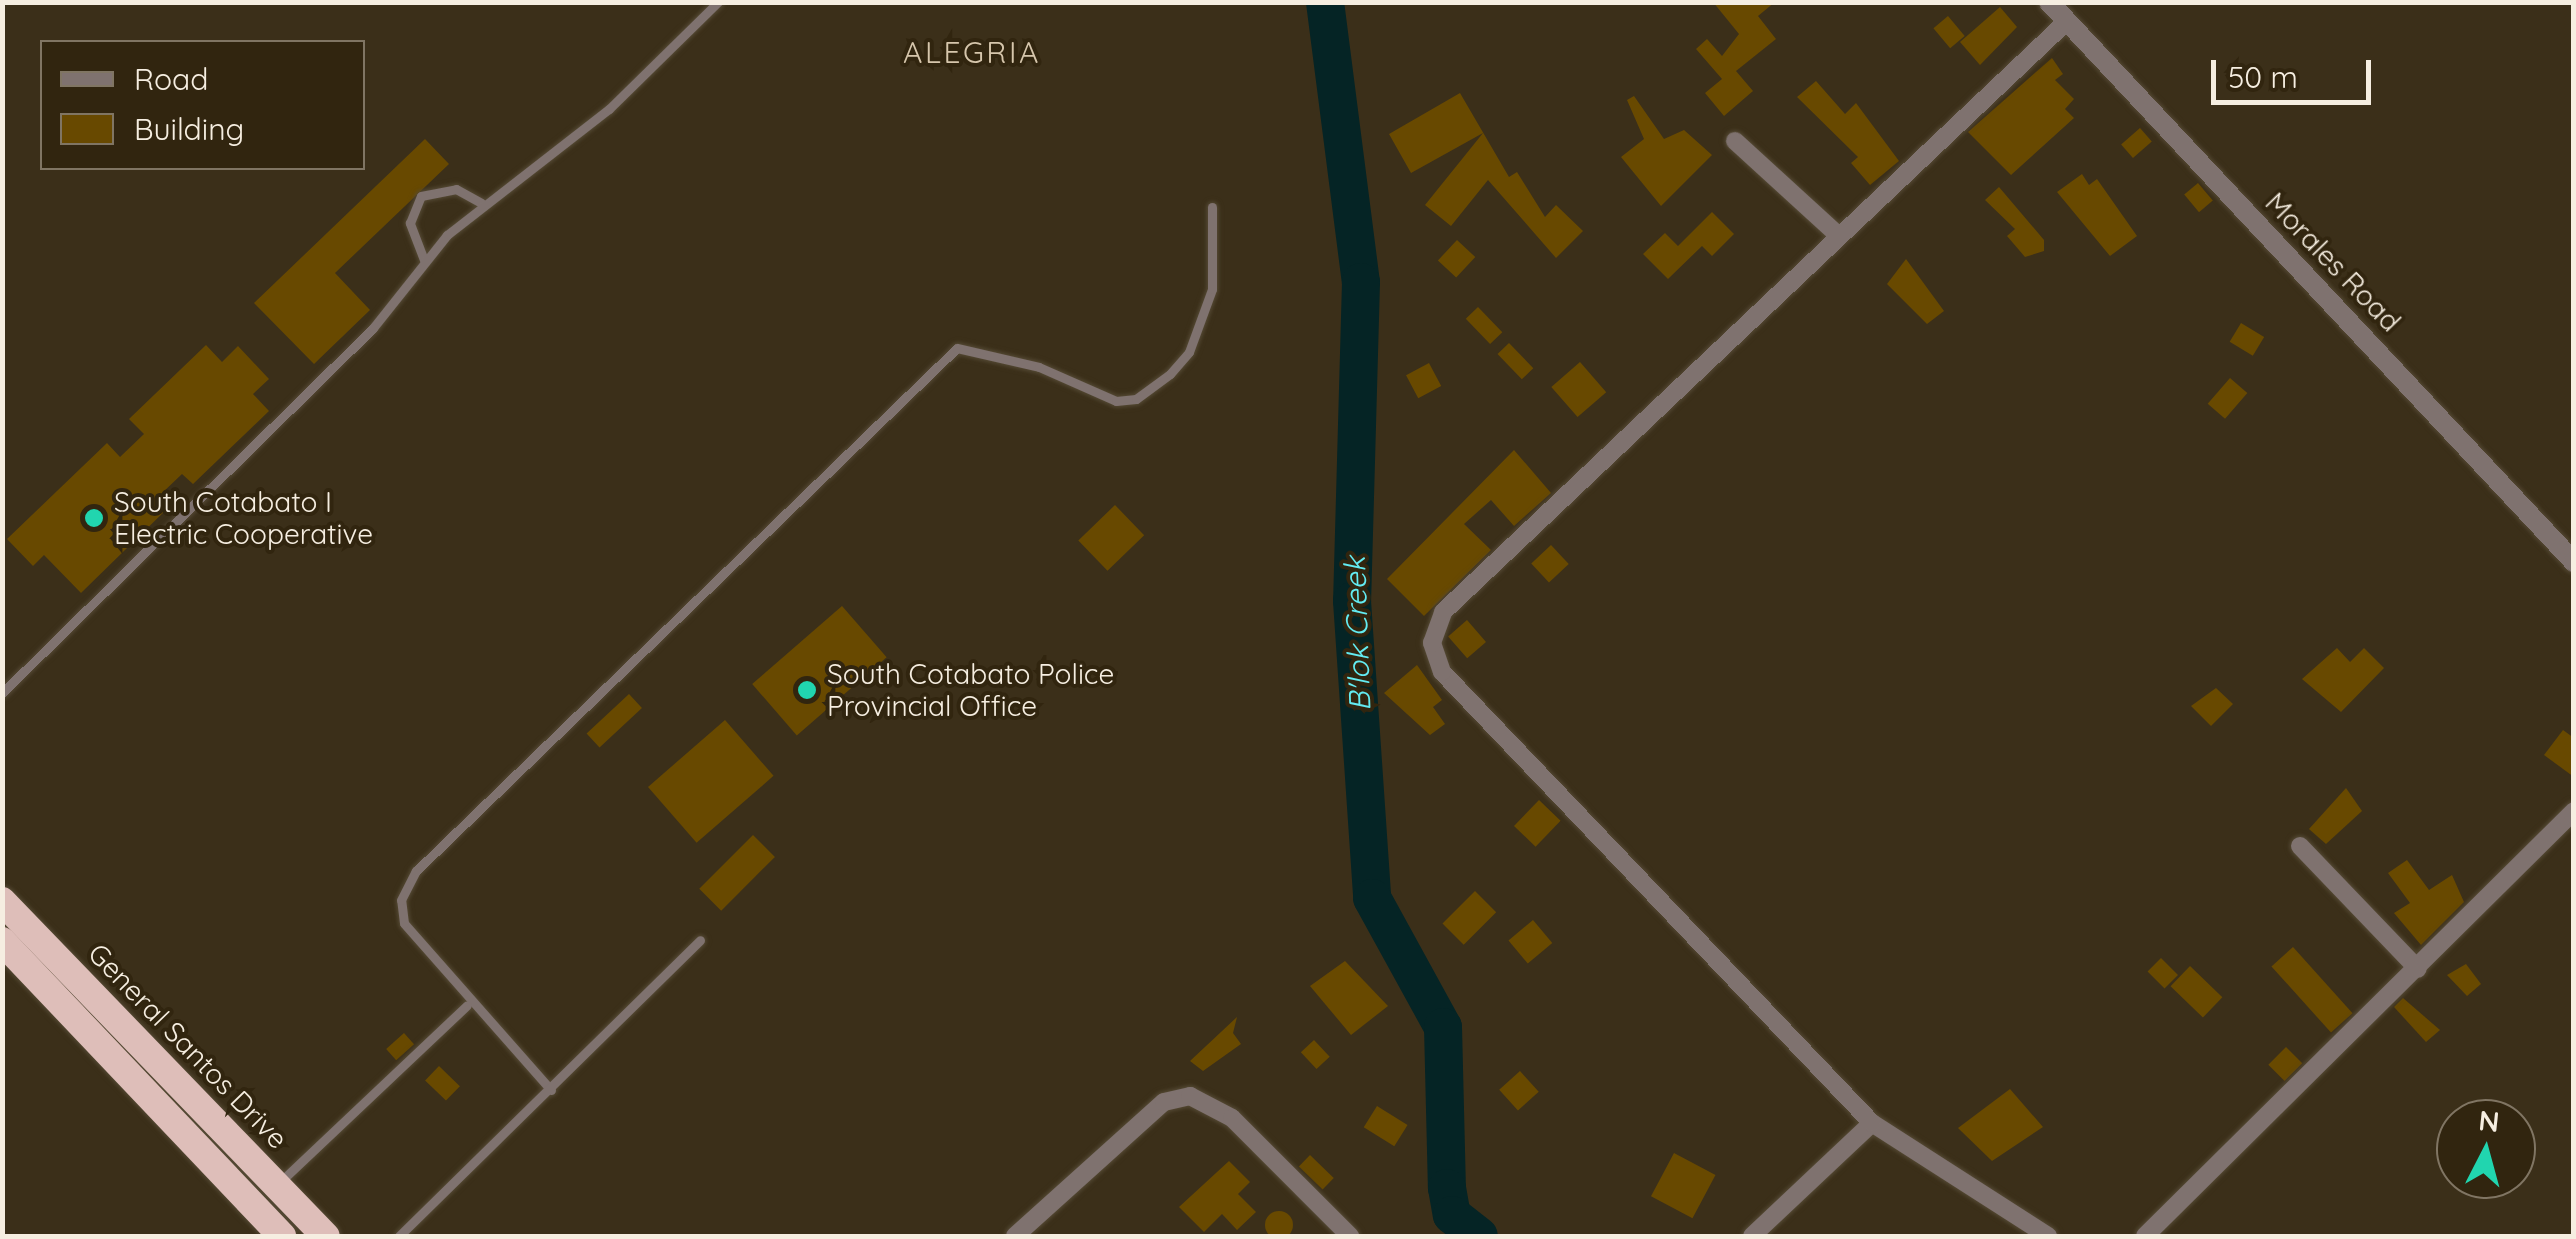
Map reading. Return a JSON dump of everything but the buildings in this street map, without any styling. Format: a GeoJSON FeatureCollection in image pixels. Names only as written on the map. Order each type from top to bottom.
{"type":"FeatureCollection","features":[{"type":"Feature","properties":{"kind":"highway","name":"General Santos Drive"},"geometry":{"type":"LineString","coordinates":[[2,901],[326,1236]]}},
{"type":"Feature","properties":{"kind":"highway"},"geometry":{"type":"LineString","coordinates":[[2,941],[282,1236]]}},
{"type":"Feature","properties":{"kind":"street","name":"Morales Road"},"geometry":{"type":"LineString","coordinates":[[2048,2],[2574,562]]}},
{"type":"Feature","properties":{"kind":"street"},"geometry":{"type":"LineString","coordinates":[[2048,1236],[1872,1123],[1442,672],[1432,642],[1443,612],[2066,22]]}},
{"type":"Feature","properties":{"kind":"street"},"geometry":{"type":"LineString","coordinates":[[1735,141],[1838,236]]}},
{"type":"Feature","properties":{"kind":"street"},"geometry":{"type":"LineString","coordinates":[[2146,1236],[2574,811]]}},
{"type":"Feature","properties":{"kind":"street"},"geometry":{"type":"LineString","coordinates":[[2300,846],[2418,969]]}},
{"type":"Feature","properties":{"kind":"street"},"geometry":{"type":"LineString","coordinates":[[1014,1236],[1164,1102],[1190,1096],[1232,1118],[1350,1236]]}},
{"type":"Feature","properties":{"kind":"street"},"geometry":{"type":"LineString","coordinates":[[1752,1236],[1872,1123]]}},
{"type":"Feature","properties":{"kind":"street"},"geometry":{"type":"LineString","coordinates":[[1031,1222],[1046,1236]]}},
{"type":"Feature","properties":{"kind":"lane"},"geometry":{"type":"LineString","coordinates":[[2,693],[373,328],[424,260],[480,202],[610,109],[718,2]]}},
{"type":"Feature","properties":{"kind":"lane"},"geometry":{"type":"LineString","coordinates":[[424,260],[410,223],[421,196],[456,189],[480,202]]}},
{"type":"Feature","properties":{"kind":"lane"},"geometry":{"type":"LineString","coordinates":[[550,1090],[467,1005],[404,923],[401,900],[416,871],[957,348],[1015,359],[1116,401],[1136,398],[1170,374],[1188,352],[1212,290],[1212,207]]}},
{"type":"Feature","properties":{"kind":"lane"},"geometry":{"type":"LineString","coordinates":[[399,1236],[700,940]]}},
{"type":"Feature","properties":{"kind":"lane"},"geometry":{"type":"LineString","coordinates":[[278,1185],[467,1005]]}},
{"type":"Feature","properties":{"kind":"waterway","name":"B'lok Creek"},"geometry":{"type":"LineString","coordinates":[[1325,2],[1361,282],[1352,601],[1372,898],[1443,1027],[1447,1188],[1452,1215],[1479,1236]]}},
{"type":"Feature","properties":{"kind":"place","name":"South Cotabato I Electric Cooperative"},"geometry":{"type":"Point","coordinates":[94,518]}},
{"type":"Feature","properties":{"kind":"place","name":"South Cotabato Police Provincial Office"},"geometry":{"type":"Point","coordinates":[807,690]}},
{"type":"Feature","properties":{"kind":"district","name":"ALEGRIA"},"geometry":{"type":"Point","coordinates":[972,52]}}]}
